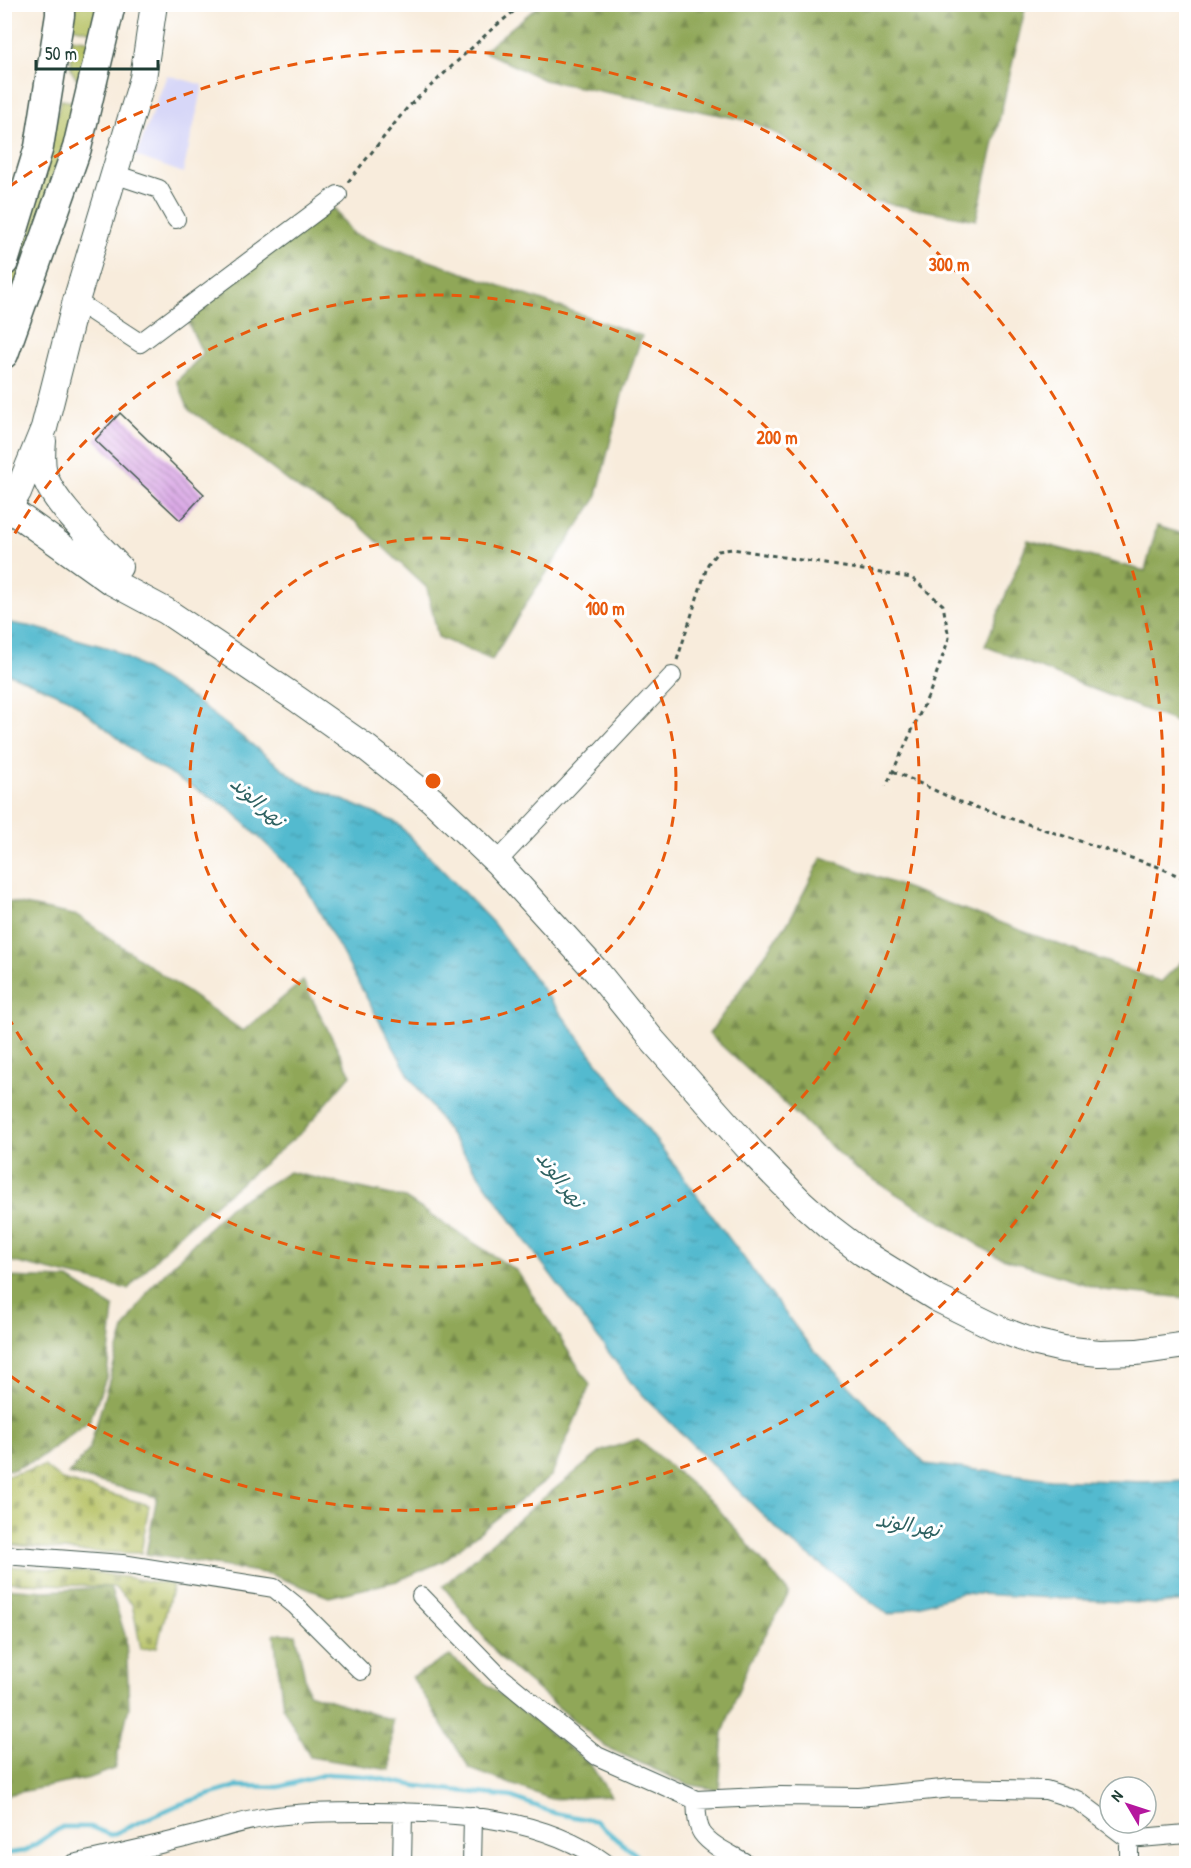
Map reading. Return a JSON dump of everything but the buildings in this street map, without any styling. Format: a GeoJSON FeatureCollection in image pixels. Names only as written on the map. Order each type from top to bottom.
{"type":"FeatureCollection","features":[{"type":"Feature","properties":{"kind":"main road"},"geometry":{"type":"LineString","coordinates":[[4,262],[39,147],[60,4]]}},
{"type":"Feature","properties":{"kind":"main road"},"geometry":{"type":"LineString","coordinates":[[4,354],[77,148],[111,4]]}},
{"type":"Feature","properties":{"kind":"street"},"geometry":{"type":"LineString","coordinates":[[154,4],[142,78],[76,301],[44,428],[42,461],[49,485],[73,517],[119,567],[166,611]]}},
{"type":"Feature","properties":{"kind":"street"},"geometry":{"type":"LineString","coordinates":[[114,174],[159,189],[176,219]]}},
{"type":"Feature","properties":{"kind":"street"},"geometry":{"type":"LineString","coordinates":[[76,301],[140,343],[338,195]]}},
{"type":"Feature","properties":{"kind":"street"},"geometry":{"type":"LineString","coordinates":[[9,497],[44,428]]}},
{"type":"Feature","properties":{"kind":"street"},"geometry":{"type":"LineString","coordinates":[[9,497],[119,567]]}},
{"type":"Feature","properties":{"kind":"street"},"geometry":{"type":"LineString","coordinates":[[9,497],[110,581],[166,611],[368,749],[432,800],[497,862],[598,973],[653,1041],[744,1143],[802,1203],[863,1253],[936,1298],[999,1329],[1033,1342],[1063,1349],[1100,1353],[1137,1352],[1186,1345]]}},
{"type":"Feature","properties":{"kind":"street"},"geometry":{"type":"LineString","coordinates":[[497,862],[672,676]]}},
{"type":"Feature","properties":{"kind":"street"},"geometry":{"type":"LineString","coordinates":[[4,1555],[122,1564],[274,1588],[295,1605],[361,1671]]}},
{"type":"Feature","properties":{"kind":"street"},"geometry":{"type":"LineString","coordinates":[[421,1596],[497,1674],[597,1756],[696,1800],[780,1796],[860,1797],[953,1788],[1046,1790],[1077,1800],[1129,1839],[1186,1834]]}},
{"type":"Feature","properties":{"kind":"street"},"geometry":{"type":"LineString","coordinates":[[696,1800],[702,1833],[713,1844],[747,1863]]}},
{"type":"Feature","properties":{"kind":"street"},"geometry":{"type":"LineString","coordinates":[[73,1863],[262,1818],[333,1812],[403,1812],[473,1816],[551,1834],[582,1847],[607,1863]]}},
{"type":"Feature","properties":{"kind":"street"},"geometry":{"type":"LineString","coordinates":[[402,1863],[403,1812]]}},
{"type":"Feature","properties":{"kind":"street"},"geometry":{"type":"LineString","coordinates":[[472,1863],[473,1816]]}},
{"type":"Feature","properties":{"kind":"street"},"geometry":{"type":"LineString","coordinates":[[1129,1839],[1129,1863]]}},
{"type":"Feature","properties":{"kind":"path"},"geometry":{"type":"LineString","coordinates":[[338,195],[407,108],[492,29],[523,4]]}},
{"type":"Feature","properties":{"kind":"path"},"geometry":{"type":"LineString","coordinates":[[672,676],[708,564],[718,550],[733,549],[912,578],[943,604],[949,638],[930,692],[886,786]]}},
{"type":"Feature","properties":{"kind":"path"},"geometry":{"type":"LineString","coordinates":[[893,771],[960,802],[1156,866],[1186,879]]}},
{"type":"Feature","properties":{"kind":"shaded area"},"geometry":{"type":"Polygon","coordinates":[[[167,75],[203,85],[183,173],[136,156],[167,75]]]}},
{"type":"Feature","properties":{"kind":"green space"},"geometry":{"type":"Polygon","coordinates":[[[541,4],[1026,4],[976,220],[869,200],[781,136],[750,121],[544,80],[483,51],[541,4]]]}},
{"type":"Feature","properties":{"kind":"green space"},"geometry":{"type":"Polygon","coordinates":[[[72,5],[100,5],[98,33],[71,27],[72,5]]]}},
{"type":"Feature","properties":{"kind":"green space"},"geometry":{"type":"Polygon","coordinates":[[[71,38],[94,41],[81,77],[76,78],[71,70],[71,38]]]}},
{"type":"Feature","properties":{"kind":"green space"},"geometry":{"type":"Polygon","coordinates":[[[61,100],[84,103],[5,328],[4,294],[41,178],[61,100]]]}},
{"type":"Feature","properties":{"kind":"green space"},"geometry":{"type":"Polygon","coordinates":[[[334,208],[353,234],[642,336],[623,391],[596,499],[527,602],[492,660],[438,637],[427,588],[355,521],[300,490],[228,435],[189,410],[177,381],[203,354],[183,312],[334,208]]]}},
{"type":"Feature","properties":{"kind":"green space"},"geometry":{"type":"Polygon","coordinates":[[[1157,526],[1186,535],[1186,726],[985,646],[1028,540],[1145,571],[1157,526]]]}},
{"type":"Feature","properties":{"kind":"green space"},"geometry":{"type":"Polygon","coordinates":[[[822,857],[1161,982],[1186,957],[1186,1298],[1103,1290],[996,1256],[853,1167],[709,1034],[790,919],[822,857]]]}},
{"type":"Feature","properties":{"kind":"green space"},"geometry":{"type":"Polygon","coordinates":[[[5,901],[78,916],[243,1031],[303,981],[351,1075],[303,1131],[178,1235],[128,1289],[5,1260],[5,901]]]}},
{"type":"Feature","properties":{"kind":"green space"},"geometry":{"type":"Polygon","coordinates":[[[289,1172],[405,1198],[517,1271],[590,1385],[551,1476],[443,1561],[397,1581],[329,1597],[270,1574],[146,1554],[157,1497],[69,1474],[89,1450],[124,1329],[151,1287],[229,1207],[289,1172]]]}},
{"type":"Feature","properties":{"kind":"green space"},"geometry":{"type":"Polygon","coordinates":[[[5,1277],[69,1279],[114,1308],[107,1375],[90,1420],[38,1459],[12,1470],[4,1469],[5,1277]]]}},
{"type":"Feature","properties":{"kind":"green space"},"geometry":{"type":"Polygon","coordinates":[[[638,1439],[715,1505],[789,1593],[747,1667],[723,1733],[719,1790],[686,1784],[606,1747],[502,1660],[443,1586],[537,1503],[602,1451],[638,1439]]]}},
{"type":"Feature","properties":{"kind":"green space"},"geometry":{"type":"Polygon","coordinates":[[[44,1466],[62,1480],[149,1505],[141,1553],[83,1552],[5,1544],[5,1476],[44,1466]]]}},
{"type":"Feature","properties":{"kind":"green space"},"geometry":{"type":"Polygon","coordinates":[[[5,1566],[93,1572],[173,1585],[157,1647],[141,1649],[132,1604],[114,1587],[5,1582],[5,1566]]]}},
{"type":"Feature","properties":{"kind":"green space"},"geometry":{"type":"Polygon","coordinates":[[[110,1587],[126,1638],[129,1707],[114,1769],[90,1778],[5,1795],[5,1588],[46,1591],[110,1587]]]}},
{"type":"Feature","properties":{"kind":"green space"},"geometry":{"type":"Polygon","coordinates":[[[274,1634],[296,1634],[308,1693],[392,1720],[391,1770],[310,1757],[283,1707],[274,1634]]]}},
{"type":"Feature","properties":{"kind":"green space"},"geometry":{"type":"Polygon","coordinates":[[[450,1656],[590,1764],[611,1796],[551,1799],[470,1769],[412,1677],[450,1656]]]}},
{"type":"Feature","properties":{"kind":"water","name":"نهر الوند"},"geometry":{"type":"Polygon","coordinates":[[[4,622],[33,627],[112,649],[193,699],[300,782],[397,823],[493,923],[809,1345],[925,1464],[1051,1479],[1143,1482],[1186,1480],[1186,1601],[1158,1604],[961,1593],[889,1615],[788,1540],[633,1385],[522,1236],[410,1077],[301,878],[228,807],[145,760],[68,698],[5,672],[4,622]]]}},
{"type":"Feature","properties":{"kind":"waterway"},"geometry":{"type":"LineString","coordinates":[[4,1854],[25,1851],[62,1827],[91,1827],[111,1835],[178,1805],[237,1786],[279,1787],[327,1774],[365,1776],[417,1786],[512,1797],[554,1813],[596,1821],[648,1864]]}}]}
